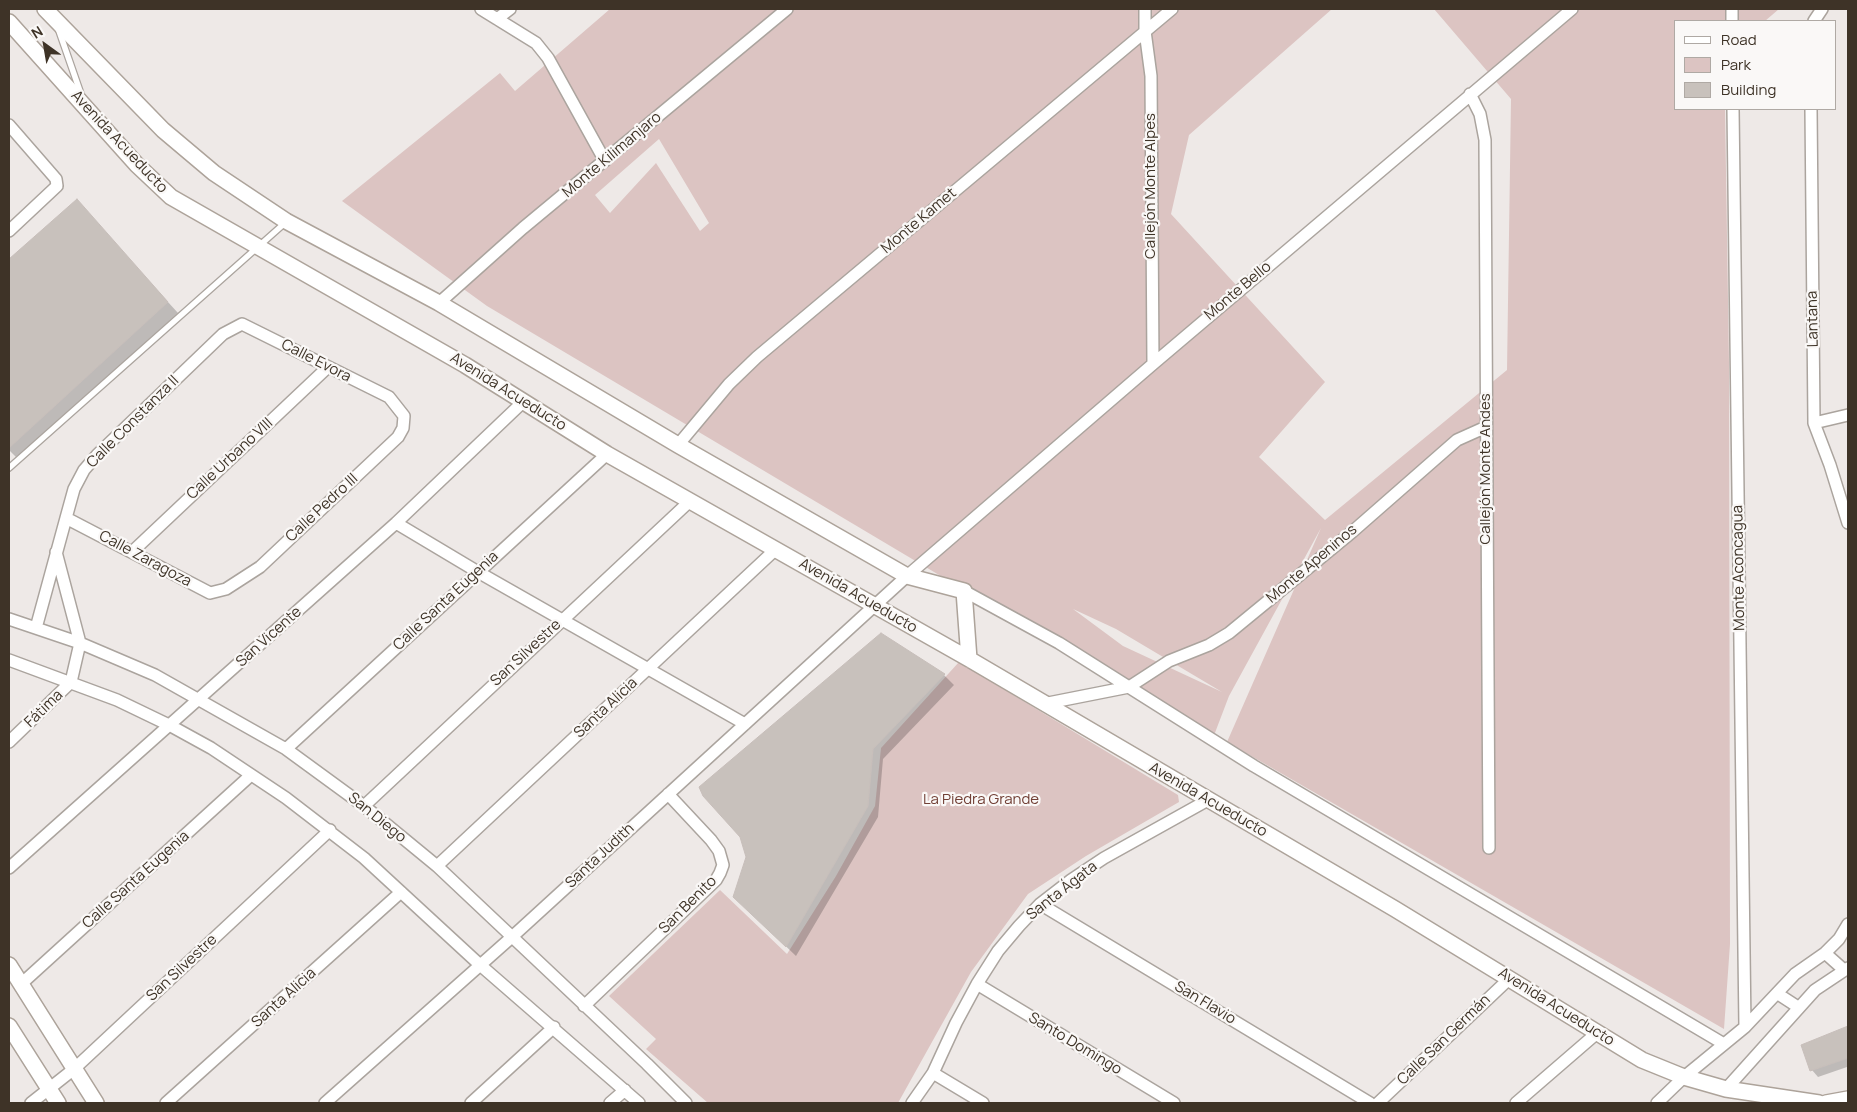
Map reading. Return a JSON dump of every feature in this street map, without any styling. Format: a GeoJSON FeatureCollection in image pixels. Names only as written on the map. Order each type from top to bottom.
{"type":"FeatureCollection","features":[{"type":"Feature","properties":{"kind":"street"},"geometry":{"type":"LineString","coordinates":[[481,9],[536,43],[548,58],[605,161]]}},
{"type":"Feature","properties":{"kind":"street"},"geometry":{"type":"LineString","coordinates":[[497,20],[510,9]]}},
{"type":"Feature","properties":{"kind":"street","name":"Monte Kilimanjaro"},"geometry":{"type":"LineString","coordinates":[[439,302],[523,228],[787,9]]}},
{"type":"Feature","properties":{"kind":"street","name":"Callejón Monte Alpes"},"geometry":{"type":"LineString","coordinates":[[1145,9],[1145,31],[1151,76],[1153,364]]}},
{"type":"Feature","properties":{"kind":"street","name":"Monte Kamet"},"geometry":{"type":"LineString","coordinates":[[678,445],[729,384],[757,357],[1172,9]]}},
{"type":"Feature","properties":{"kind":"street","name":"Monte Bello"},"geometry":{"type":"LineString","coordinates":[[874,606],[1153,364],[1572,9]]}},
{"type":"Feature","properties":{"kind":"street"},"geometry":{"type":"LineString","coordinates":[[1815,20],[1822,9]]}},
{"type":"Feature","properties":{"kind":"street"},"geometry":{"type":"LineString","coordinates":[[50,14],[163,130],[214,173],[286,221],[439,302],[678,445],[908,576],[964,591],[1058,644],[1254,766],[1724,1044]]}},
{"type":"Feature","properties":{"kind":"street","name":"Avenida Acueducto"},"geometry":{"type":"LineString","coordinates":[[9,22],[155,184],[171,197],[466,365],[607,454],[776,549],[1208,800],[1510,978],[1597,1034],[1642,1060],[1684,1077],[1760,1100],[1819,1103]]}},
{"type":"Feature","properties":{"kind":"street","name":"Callejón Monte Andes"},"geometry":{"type":"LineString","coordinates":[[1470,94],[1480,114],[1485,140],[1489,848]]}},
{"type":"Feature","properties":{"kind":"street","name":"Monte Aconcagua"},"geometry":{"type":"LineString","coordinates":[[1733,110],[1745,1027]]}},
{"type":"Feature","properties":{"kind":"street","name":"Lantana"},"geometry":{"type":"LineString","coordinates":[[1811,110],[1814,423],[1830,465],[1848,523]]}},
{"type":"Feature","properties":{"kind":"street"},"geometry":{"type":"LineString","coordinates":[[9,125],[56,179],[58,186],[9,231]]}},
{"type":"Feature","properties":{"kind":"street","name":"Calle Evora"},"geometry":{"type":"LineString","coordinates":[[223,334],[242,324],[389,397],[404,416]]}},
{"type":"Feature","properties":{"kind":"street","name":"Calle Constanza II"},"geometry":{"type":"LineString","coordinates":[[36,628],[74,489],[84,470],[97,455],[223,334]]}},
{"type":"Feature","properties":{"kind":"street","name":"Calle Urbano VIII"},"geometry":{"type":"LineString","coordinates":[[132,552],[328,367]]}},
{"type":"Feature","properties":{"kind":"street","name":"San Vicente"},"geometry":{"type":"LineString","coordinates":[[9,868],[171,726],[396,523],[524,401]]}},
{"type":"Feature","properties":{"kind":"street"},"geometry":{"type":"LineString","coordinates":[[1814,423],[1848,415]]}},
{"type":"Feature","properties":{"kind":"street","name":"Calle Pedro III"},"geometry":{"type":"LineString","coordinates":[[226,589],[260,567],[398,437],[403,428],[404,416]]}},
{"type":"Feature","properties":{"kind":"street","name":"Monte Apeninos"},"geometry":{"type":"LineString","coordinates":[[1129,687],[1169,661],[1209,645],[1229,633],[1352,532],[1457,440],[1486,427]]}},
{"type":"Feature","properties":{"kind":"street","name":"Calle Santa Eugenia"},"geometry":{"type":"LineString","coordinates":[[286,750],[607,454]]}},
{"type":"Feature","properties":{"kind":"street","name":"San Silvestre"},"geometry":{"type":"LineString","coordinates":[[364,806],[690,501]]}},
{"type":"Feature","properties":{"kind":"street","name":"Calle Zaragoza"},"geometry":{"type":"LineString","coordinates":[[66,518],[210,593],[226,589]]}},
{"type":"Feature","properties":{"kind":"street"},"geometry":{"type":"LineString","coordinates":[[396,523],[561,620],[745,724]]}},
{"type":"Feature","properties":{"kind":"street","name":"Santa Alicia"},"geometry":{"type":"LineString","coordinates":[[436,866],[776,549]]}},
{"type":"Feature","properties":{"kind":"street"},"geometry":{"type":"LineString","coordinates":[[56,552],[80,643]]}},
{"type":"Feature","properties":{"kind":"street"},"geometry":{"type":"LineString","coordinates":[[964,591],[968,660]]}},
{"type":"Feature","properties":{"kind":"street","name":"Santa Judith"},"geometry":{"type":"LineString","coordinates":[[324,1103],[513,936],[874,606]]}},
{"type":"Feature","properties":{"kind":"street","name":"San Diego"},"geometry":{"type":"LineString","coordinates":[[9,620],[80,643],[155,675],[200,699],[286,750],[364,806],[436,866],[513,936],[686,1103]]}},
{"type":"Feature","properties":{"kind":"street","name":"Fátima"},"geometry":{"type":"LineString","coordinates":[[9,742],[71,682],[80,643]]}},
{"type":"Feature","properties":{"kind":"street"},"geometry":{"type":"LineString","coordinates":[[9,660],[117,700],[171,726],[252,774],[330,830],[639,1103]]}},
{"type":"Feature","properties":{"kind":"street"},"geometry":{"type":"LineString","coordinates":[[1043,704],[1129,687]]}},
{"type":"Feature","properties":{"kind":"street","name":"Calle Santa Eugenia"},"geometry":{"type":"LineString","coordinates":[[20,985],[252,774]]}},
{"type":"Feature","properties":{"kind":"street","name":"San Benito"},"geometry":{"type":"LineString","coordinates":[[584,1006],[716,880],[723,865],[719,852],[711,840],[668,794]]}},
{"type":"Feature","properties":{"kind":"street","name":"Santa Ágata"},"geometry":{"type":"LineString","coordinates":[[912,1103],[933,1073],[956,1023],[977,984],[998,951],[1040,904],[1104,858],[1208,800]]}},
{"type":"Feature","properties":{"kind":"street","name":"San Silvestre"},"geometry":{"type":"LineString","coordinates":[[31,1103],[74,1069],[330,830]]}},
{"type":"Feature","properties":{"kind":"street","name":"Santa Alicia"},"geometry":{"type":"LineString","coordinates":[[166,1103],[401,892]]}},
{"type":"Feature","properties":{"kind":"street","name":"San Flavio"},"geometry":{"type":"LineString","coordinates":[[1040,904],[1370,1103]]}},
{"type":"Feature","properties":{"kind":"street"},"geometry":{"type":"LineString","coordinates":[[1657,1103],[1684,1077],[1745,1027],[1795,974],[1825,953],[1839,939],[1848,924]]}},
{"type":"Feature","properties":{"kind":"street"},"geometry":{"type":"LineString","coordinates":[[1726,1089],[1815,990],[1846,969],[1825,953]]}},
{"type":"Feature","properties":{"kind":"street"},"geometry":{"type":"LineString","coordinates":[[9,965],[96,1103]]}},
{"type":"Feature","properties":{"kind":"street","name":"Calle San Germán"},"geometry":{"type":"LineString","coordinates":[[1378,1103],[1510,978]]}},
{"type":"Feature","properties":{"kind":"street","name":"Santo Domingo"},"geometry":{"type":"LineString","coordinates":[[977,984],[1174,1103]]}},
{"type":"Feature","properties":{"kind":"street"},"geometry":{"type":"LineString","coordinates":[[1778,994],[1798,1007]]}},
{"type":"Feature","properties":{"kind":"street"},"geometry":{"type":"LineString","coordinates":[[9,1026],[58,1103]]}},
{"type":"Feature","properties":{"kind":"street"},"geometry":{"type":"LineString","coordinates":[[471,1103],[554,1027]]}},
{"type":"Feature","properties":{"kind":"street"},"geometry":{"type":"LineString","coordinates":[[1516,1103],[1597,1034]]}},
{"type":"Feature","properties":{"kind":"street"},"geometry":{"type":"LineString","coordinates":[[933,1073],[983,1103]]}},
{"type":"Feature","properties":{"kind":"street"},"geometry":{"type":"LineString","coordinates":[[610,1103],[624,1090]]}},
{"type":"Feature","properties":{"kind":"street"},"geometry":{"type":"LineString","coordinates":[[1826,1103],[1848,1099]]}},
{"type":"Feature","properties":{"kind":"lane"},"geometry":{"type":"LineString","coordinates":[[50,14],[86,108]]}},
{"type":"Feature","properties":{"kind":"lane"},"geometry":{"type":"LineString","coordinates":[[9,468],[286,221]]}},
{"type":"Feature","properties":{"kind":"green space"},"geometry":{"type":"Polygon","coordinates":[[[610,9],[1332,9],[1189,135],[1171,214],[1325,382],[1259,457],[1325,520],[1507,370],[1511,99],[1434,9],[1779,9],[1766,20],[1674,20],[1674,110],[1725,110],[1729,363],[1730,944],[1724,1029],[1227,742],[1321,528],[1229,696],[1213,738],[487,306],[342,201],[500,73],[515,91],[610,9]],[[659,139],[595,195],[610,213],[656,163],[700,231],[709,223],[659,139]],[[1073,609],[1123,646],[1222,692],[1116,629],[1073,609]]]}},
{"type":"Feature","properties":{"kind":"green space","name":"La Piedra Grande"},"geometry":{"type":"Polygon","coordinates":[[[959,662],[1178,795],[1179,802],[1086,856],[1028,894],[971,972],[898,1103],[708,1103],[646,1049],[656,1039],[609,996],[720,890],[787,954],[836,876],[875,806],[881,748],[959,662]]]}},
{"type":"Feature","properties":{"kind":"building"},"geometry":{"type":"Polygon","coordinates":[[[77,199],[168,302],[9,448],[9,259],[77,199]]]}},
{"type":"Feature","properties":{"kind":"building"},"geometry":{"type":"Polygon","coordinates":[[[881,633],[945,674],[873,749],[868,806],[786,947],[733,897],[746,857],[740,837],[703,796],[699,787],[881,633]]]}},
{"type":"Feature","properties":{"kind":"building"},"geometry":{"type":"Polygon","coordinates":[[[1848,1026],[1848,1058],[1810,1071],[1801,1045],[1848,1026]]]}}]}
